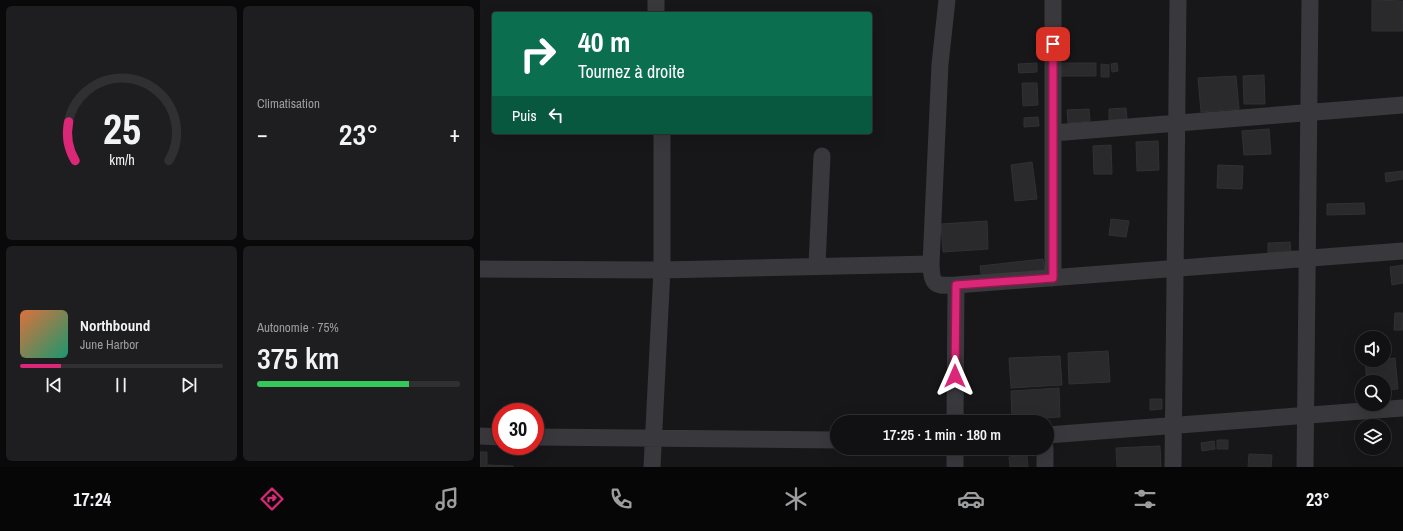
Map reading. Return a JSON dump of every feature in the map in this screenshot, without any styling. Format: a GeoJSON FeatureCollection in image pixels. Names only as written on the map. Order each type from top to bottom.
{"type":"FeatureCollection","features":[{"type":"Feature","properties":{"kind":"street"},"geometry":{"type":"LineString","coordinates":[[656,0],[656,12]]}},
{"type":"Feature","properties":{"kind":"street"},"geometry":{"type":"LineString","coordinates":[[947,0],[940,64],[931,264],[932,278],[935,283],[940,286],[1403,251]]}},
{"type":"Feature","properties":{"kind":"street"},"geometry":{"type":"LineString","coordinates":[[1053,0],[1053,278]]}},
{"type":"Feature","properties":{"kind":"street"},"geometry":{"type":"LineString","coordinates":[[1173,467],[1178,0]]}},
{"type":"Feature","properties":{"kind":"street"},"geometry":{"type":"LineString","coordinates":[[1305,467],[1310,0]]}},
{"type":"Feature","properties":{"kind":"street"},"geometry":{"type":"LineString","coordinates":[[1053,133],[1403,105]]}},
{"type":"Feature","properties":{"kind":"street"},"geometry":{"type":"LineString","coordinates":[[652,467],[662,270],[662,134]]}},
{"type":"Feature","properties":{"kind":"street"},"geometry":{"type":"LineString","coordinates":[[817,265],[822,156]]}},
{"type":"Feature","properties":{"kind":"street"},"geometry":{"type":"LineString","coordinates":[[480,269],[662,270],[817,265],[931,264]]}},
{"type":"Feature","properties":{"kind":"street"},"geometry":{"type":"LineString","coordinates":[[955,415],[956,285]]}},
{"type":"Feature","properties":{"kind":"street"},"geometry":{"type":"LineString","coordinates":[[1054,434],[1403,408]]}},
{"type":"Feature","properties":{"kind":"street"},"geometry":{"type":"LineString","coordinates":[[480,436],[492,437]]}},
{"type":"Feature","properties":{"kind":"street"},"geometry":{"type":"LineString","coordinates":[[544,437],[830,440]]}},
{"type":"Feature","properties":{"kind":"street"},"geometry":{"type":"LineString","coordinates":[[955,455],[955,467]]}},
{"type":"Feature","properties":{"kind":"street"},"geometry":{"type":"LineString","coordinates":[[1045,455],[1045,467]]}},
{"type":"Feature","properties":{"kind":"building"},"geometry":{"type":"Polygon","coordinates":[[[1372,0],[1403,1],[1403,31],[1372,31],[1372,0]]]}},
{"type":"Feature","properties":{"kind":"building"},"geometry":{"type":"Polygon","coordinates":[[[1037,63],[1037,72],[1019,73],[1018,64],[1037,63]]]}},
{"type":"Feature","properties":{"kind":"building"},"geometry":{"type":"Polygon","coordinates":[[[1062,63],[1096,63],[1096,76],[1061,76],[1062,63]]]}},
{"type":"Feature","properties":{"kind":"building"},"geometry":{"type":"Polygon","coordinates":[[[1117,63],[1118,71],[1112,72],[1111,64],[1117,63]]]}},
{"type":"Feature","properties":{"kind":"building"},"geometry":{"type":"Polygon","coordinates":[[[1101,64],[1109,65],[1109,77],[1101,77],[1101,64]]]}},
{"type":"Feature","properties":{"kind":"building"},"geometry":{"type":"Polygon","coordinates":[[[1264,75],[1265,104],[1244,104],[1243,76],[1264,75]]]}},
{"type":"Feature","properties":{"kind":"building"},"geometry":{"type":"Polygon","coordinates":[[[1236,76],[1239,109],[1201,112],[1198,78],[1236,76]]]}},
{"type":"Feature","properties":{"kind":"building"},"geometry":{"type":"Polygon","coordinates":[[[1022,83],[1037,83],[1038,105],[1023,106],[1022,83]]]}},
{"type":"Feature","properties":{"kind":"building"},"geometry":{"type":"Polygon","coordinates":[[[1126,108],[1127,119],[1109,120],[1109,109],[1126,108]]]}},
{"type":"Feature","properties":{"kind":"building"},"geometry":{"type":"Polygon","coordinates":[[[1089,109],[1090,121],[1068,123],[1067,110],[1089,109]]]}},
{"type":"Feature","properties":{"kind":"building"},"geometry":{"type":"Polygon","coordinates":[[[1038,117],[1039,126],[1024,127],[1024,118],[1038,117]]]}},
{"type":"Feature","properties":{"kind":"building"},"geometry":{"type":"Polygon","coordinates":[[[1269,129],[1271,154],[1244,155],[1242,131],[1269,129]]]}},
{"type":"Feature","properties":{"kind":"building"},"geometry":{"type":"Polygon","coordinates":[[[1158,141],[1159,170],[1137,171],[1136,142],[1158,141]]]}},
{"type":"Feature","properties":{"kind":"building"},"geometry":{"type":"Polygon","coordinates":[[[1111,145],[1112,174],[1094,174],[1093,146],[1111,145]]]}},
{"type":"Feature","properties":{"kind":"building"},"geometry":{"type":"Polygon","coordinates":[[[1032,162],[1037,199],[1015,201],[1011,165],[1032,162]]]}},
{"type":"Feature","properties":{"kind":"building"},"geometry":{"type":"Polygon","coordinates":[[[1218,165],[1243,166],[1242,189],[1217,188],[1218,165]]]}},
{"type":"Feature","properties":{"kind":"building"},"geometry":{"type":"Polygon","coordinates":[[[1403,171],[1403,179],[1386,182],[1385,173],[1403,171]]]}},
{"type":"Feature","properties":{"kind":"building"},"geometry":{"type":"Polygon","coordinates":[[[1364,203],[1365,214],[1327,215],[1327,204],[1364,203]]]}},
{"type":"Feature","properties":{"kind":"building"},"geometry":{"type":"Polygon","coordinates":[[[1111,219],[1129,221],[1126,237],[1109,235],[1111,219]]]}},
{"type":"Feature","properties":{"kind":"building"},"geometry":{"type":"Polygon","coordinates":[[[987,221],[988,249],[943,252],[941,224],[987,221]]]}},
{"type":"Feature","properties":{"kind":"building"},"geometry":{"type":"Polygon","coordinates":[[[1290,242],[1291,252],[1268,253],[1268,243],[1290,242]]]}},
{"type":"Feature","properties":{"kind":"building"},"geometry":{"type":"Polygon","coordinates":[[[1043,259],[1045,273],[982,280],[980,266],[1043,259]]]}},
{"type":"Feature","properties":{"kind":"building"},"geometry":{"type":"Polygon","coordinates":[[[1403,265],[1403,283],[1392,285],[1390,267],[1403,265]]]}},
{"type":"Feature","properties":{"kind":"building"},"geometry":{"type":"Polygon","coordinates":[[[1395,313],[1403,313],[1403,330],[1394,330],[1395,313]]]}},
{"type":"Feature","properties":{"kind":"building"},"geometry":{"type":"Polygon","coordinates":[[[1108,351],[1110,382],[1069,384],[1068,353],[1108,351]]]}},
{"type":"Feature","properties":{"kind":"building"},"geometry":{"type":"Polygon","coordinates":[[[1060,356],[1062,385],[1011,388],[1009,358],[1060,356]]]}},
{"type":"Feature","properties":{"kind":"building"},"geometry":{"type":"Polygon","coordinates":[[[1391,358],[1395,358],[1398,389],[1391,390],[1391,375],[1366,375],[1366,367],[1391,367],[1391,358]]]}},
{"type":"Feature","properties":{"kind":"building"},"geometry":{"type":"Polygon","coordinates":[[[1059,388],[1060,417],[1054,417],[1054,415],[1012,415],[1011,391],[1059,388]]]}},
{"type":"Feature","properties":{"kind":"building"},"geometry":{"type":"Polygon","coordinates":[[[1150,399],[1162,399],[1162,409],[1150,410],[1150,399]]]}},
{"type":"Feature","properties":{"kind":"building"},"geometry":{"type":"Polygon","coordinates":[[[1217,440],[1228,440],[1228,449],[1217,449],[1217,440]]]}},
{"type":"Feature","properties":{"kind":"building"},"geometry":{"type":"Polygon","coordinates":[[[1214,441],[1215,449],[1202,451],[1201,443],[1214,441]]]}},
{"type":"Feature","properties":{"kind":"building"},"geometry":{"type":"Polygon","coordinates":[[[1160,446],[1161,467],[1117,467],[1116,448],[1160,446]]]}},
{"type":"Feature","properties":{"kind":"building"},"geometry":{"type":"Polygon","coordinates":[[[480,452],[487,452],[487,467],[480,467],[480,452]]]}},
{"type":"Feature","properties":{"kind":"building"},"geometry":{"type":"Polygon","coordinates":[[[1249,454],[1272,455],[1271,467],[1248,467],[1249,454]]]}},
{"type":"Feature","properties":{"kind":"building"},"geometry":{"type":"Polygon","coordinates":[[[1027,455],[1028,467],[1010,467],[1009,457],[1027,455]]]}},
{"type":"Feature","properties":{"kind":"building"},"geometry":{"type":"Polygon","coordinates":[[[488,465],[513,466],[513,467],[488,467],[488,465]]]}},
{"type":"Feature","properties":{"kind":"route"},"geometry":{"type":"LineString","coordinates":[[955,376],[956,285],[1053,278],[1053,44]]}}]}
